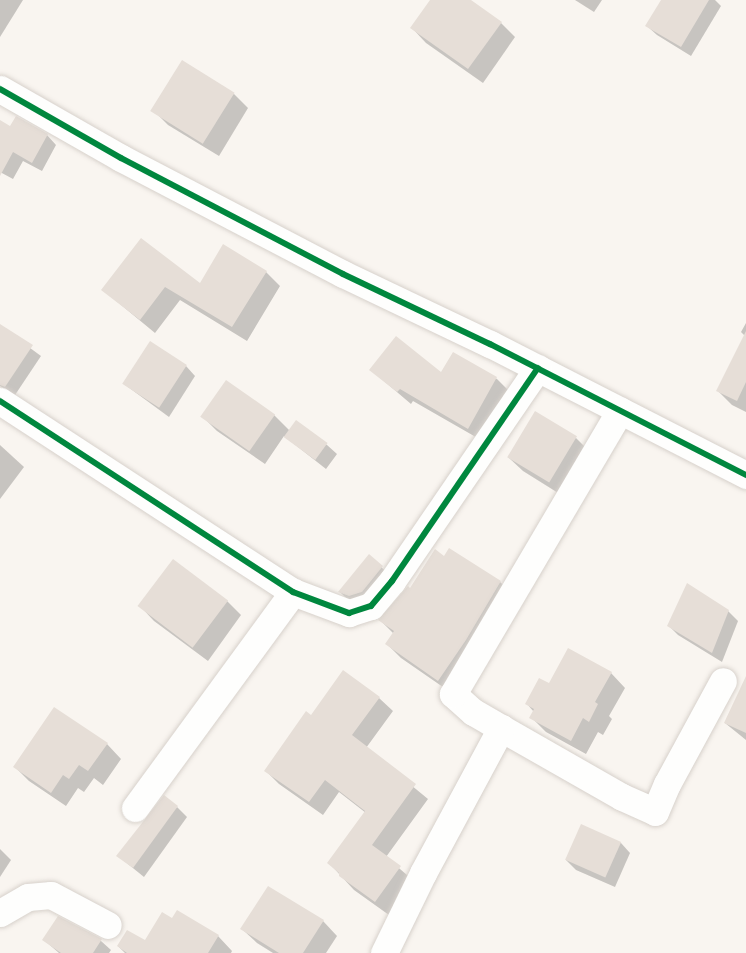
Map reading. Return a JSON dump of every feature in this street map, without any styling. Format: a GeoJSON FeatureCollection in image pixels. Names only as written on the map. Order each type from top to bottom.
{"type":"FeatureCollection","features":[{"type":"Feature","properties":{"kind":"street"},"geometry":{"type":"LineString","coordinates":[[0,89],[121,158],[343,274],[538,368],[746,475]]}},
{"type":"Feature","properties":{"kind":"street"},"geometry":{"type":"LineString","coordinates":[[0,401],[293,592],[349,613],[371,606],[392,581],[538,368]]}},
{"type":"Feature","properties":{"kind":"street"},"geometry":{"type":"LineString","coordinates":[[620,410],[453,694],[473,712],[622,797],[655,812],[667,784],[723,681]]}},
{"type":"Feature","properties":{"kind":"street"},"geometry":{"type":"LineString","coordinates":[[135,808],[293,592]]}},
{"type":"Feature","properties":{"kind":"street"},"geometry":{"type":"LineString","coordinates":[[384,953],[423,873],[501,728]]}},
{"type":"Feature","properties":{"kind":"street"},"geometry":{"type":"LineString","coordinates":[[0,913],[28,897],[51,895],[108,925]]}},
{"type":"Feature","properties":{"kind":"building"},"geometry":{"type":"Polygon","coordinates":[[[430,0],[471,0],[502,22],[468,69],[410,28],[430,0]]]}},
{"type":"Feature","properties":{"kind":"building"},"geometry":{"type":"Polygon","coordinates":[[[661,0],[709,0],[681,47],[645,26],[661,0]]]}},
{"type":"Feature","properties":{"kind":"building"},"geometry":{"type":"Polygon","coordinates":[[[182,60],[235,93],[203,144],[150,111],[182,60]]]}},
{"type":"Feature","properties":{"kind":"building"},"geometry":{"type":"Polygon","coordinates":[[[16,116],[48,134],[32,163],[13,152],[0,176],[0,120],[10,126],[16,116]]]}},
{"type":"Feature","properties":{"kind":"building"},"geometry":{"type":"Polygon","coordinates":[[[141,238],[200,283],[223,244],[267,271],[232,327],[165,287],[140,320],[101,290],[141,238]]]}},
{"type":"Feature","properties":{"kind":"building"},"geometry":{"type":"Polygon","coordinates":[[[0,324],[33,345],[5,387],[0,385],[0,324]]]}},
{"type":"Feature","properties":{"kind":"building"},"geometry":{"type":"Polygon","coordinates":[[[746,331],[746,382],[737,401],[716,391],[746,331]]]}},
{"type":"Feature","properties":{"kind":"building"},"geometry":{"type":"Polygon","coordinates":[[[396,336],[441,372],[453,352],[497,377],[468,429],[400,389],[397,392],[369,370],[396,336]]]}},
{"type":"Feature","properties":{"kind":"building"},"geometry":{"type":"Polygon","coordinates":[[[150,341],[187,365],[159,408],[122,384],[150,341]]]}},
{"type":"Feature","properties":{"kind":"building"},"geometry":{"type":"Polygon","coordinates":[[[226,380],[275,414],[249,451],[200,417],[226,380]]]}},
{"type":"Feature","properties":{"kind":"building"},"geometry":{"type":"Polygon","coordinates":[[[535,411],[577,436],[549,483],[507,457],[535,411]]]}},
{"type":"Feature","properties":{"kind":"building"},"geometry":{"type":"Polygon","coordinates":[[[296,420],[328,443],[315,460],[284,437],[296,420]]]}},
{"type":"Feature","properties":{"kind":"building"},"geometry":{"type":"Polygon","coordinates":[[[449,548],[501,581],[466,640],[438,681],[385,644],[394,631],[378,620],[408,586],[410,588],[435,549],[444,556],[449,548]]]}},
{"type":"Feature","properties":{"kind":"building"},"geometry":{"type":"Polygon","coordinates":[[[369,554],[383,566],[362,592],[349,596],[338,592],[369,554]]]}},
{"type":"Feature","properties":{"kind":"building"},"geometry":{"type":"Polygon","coordinates":[[[173,559],[228,601],[193,648],[137,606],[173,559]]]}},
{"type":"Feature","properties":{"kind":"building"},"geometry":{"type":"Polygon","coordinates":[[[687,583],[729,610],[712,653],[667,626],[687,583]]]}},
{"type":"Feature","properties":{"kind":"building"},"geometry":{"type":"Polygon","coordinates":[[[568,648],[612,672],[595,702],[598,704],[589,722],[583,718],[571,741],[529,718],[534,709],[525,704],[539,678],[549,683],[568,648]]]}},
{"type":"Feature","properties":{"kind":"building"},"geometry":{"type":"Polygon","coordinates":[[[343,670],[380,697],[352,735],[416,784],[372,845],[401,866],[375,902],[339,876],[339,873],[327,863],[365,811],[325,780],[309,802],[264,771],[306,711],[311,715],[343,670]]]}},
{"type":"Feature","properties":{"kind":"building"},"geometry":{"type":"Polygon","coordinates":[[[746,676],[746,733],[724,723],[746,676]]]}},
{"type":"Feature","properties":{"kind":"building"},"geometry":{"type":"Polygon","coordinates":[[[54,707],[108,743],[88,771],[79,765],[69,779],[63,775],[51,793],[13,767],[54,707]]]}},
{"type":"Feature","properties":{"kind":"building"},"geometry":{"type":"Polygon","coordinates":[[[164,795],[178,806],[133,868],[116,856],[164,795]]]}},
{"type":"Feature","properties":{"kind":"building"},"geometry":{"type":"Polygon","coordinates":[[[581,824],[621,842],[605,878],[565,860],[581,824]]]}},
{"type":"Feature","properties":{"kind":"building"},"geometry":{"type":"Polygon","coordinates":[[[268,886],[324,920],[303,953],[279,953],[240,929],[268,886]]]}},
{"type":"Feature","properties":{"kind":"building"},"geometry":{"type":"Polygon","coordinates":[[[177,910],[219,935],[208,953],[127,953],[117,946],[127,930],[145,940],[162,912],[172,918],[177,910]]]}},
{"type":"Feature","properties":{"kind":"building"},"geometry":{"type":"Polygon","coordinates":[[[58,916],[102,939],[93,953],[61,953],[42,940],[58,916]]]}},
{"type":"Feature","properties":{"kind":"cycle path"},"geometry":{"type":"LineString","coordinates":[[0,89],[121,158],[343,274],[490,344],[746,475]]}},
{"type":"Feature","properties":{"kind":"cycle path"},"geometry":{"type":"LineString","coordinates":[[0,401],[293,592],[349,613],[371,606],[392,581],[538,368]]}}]}
